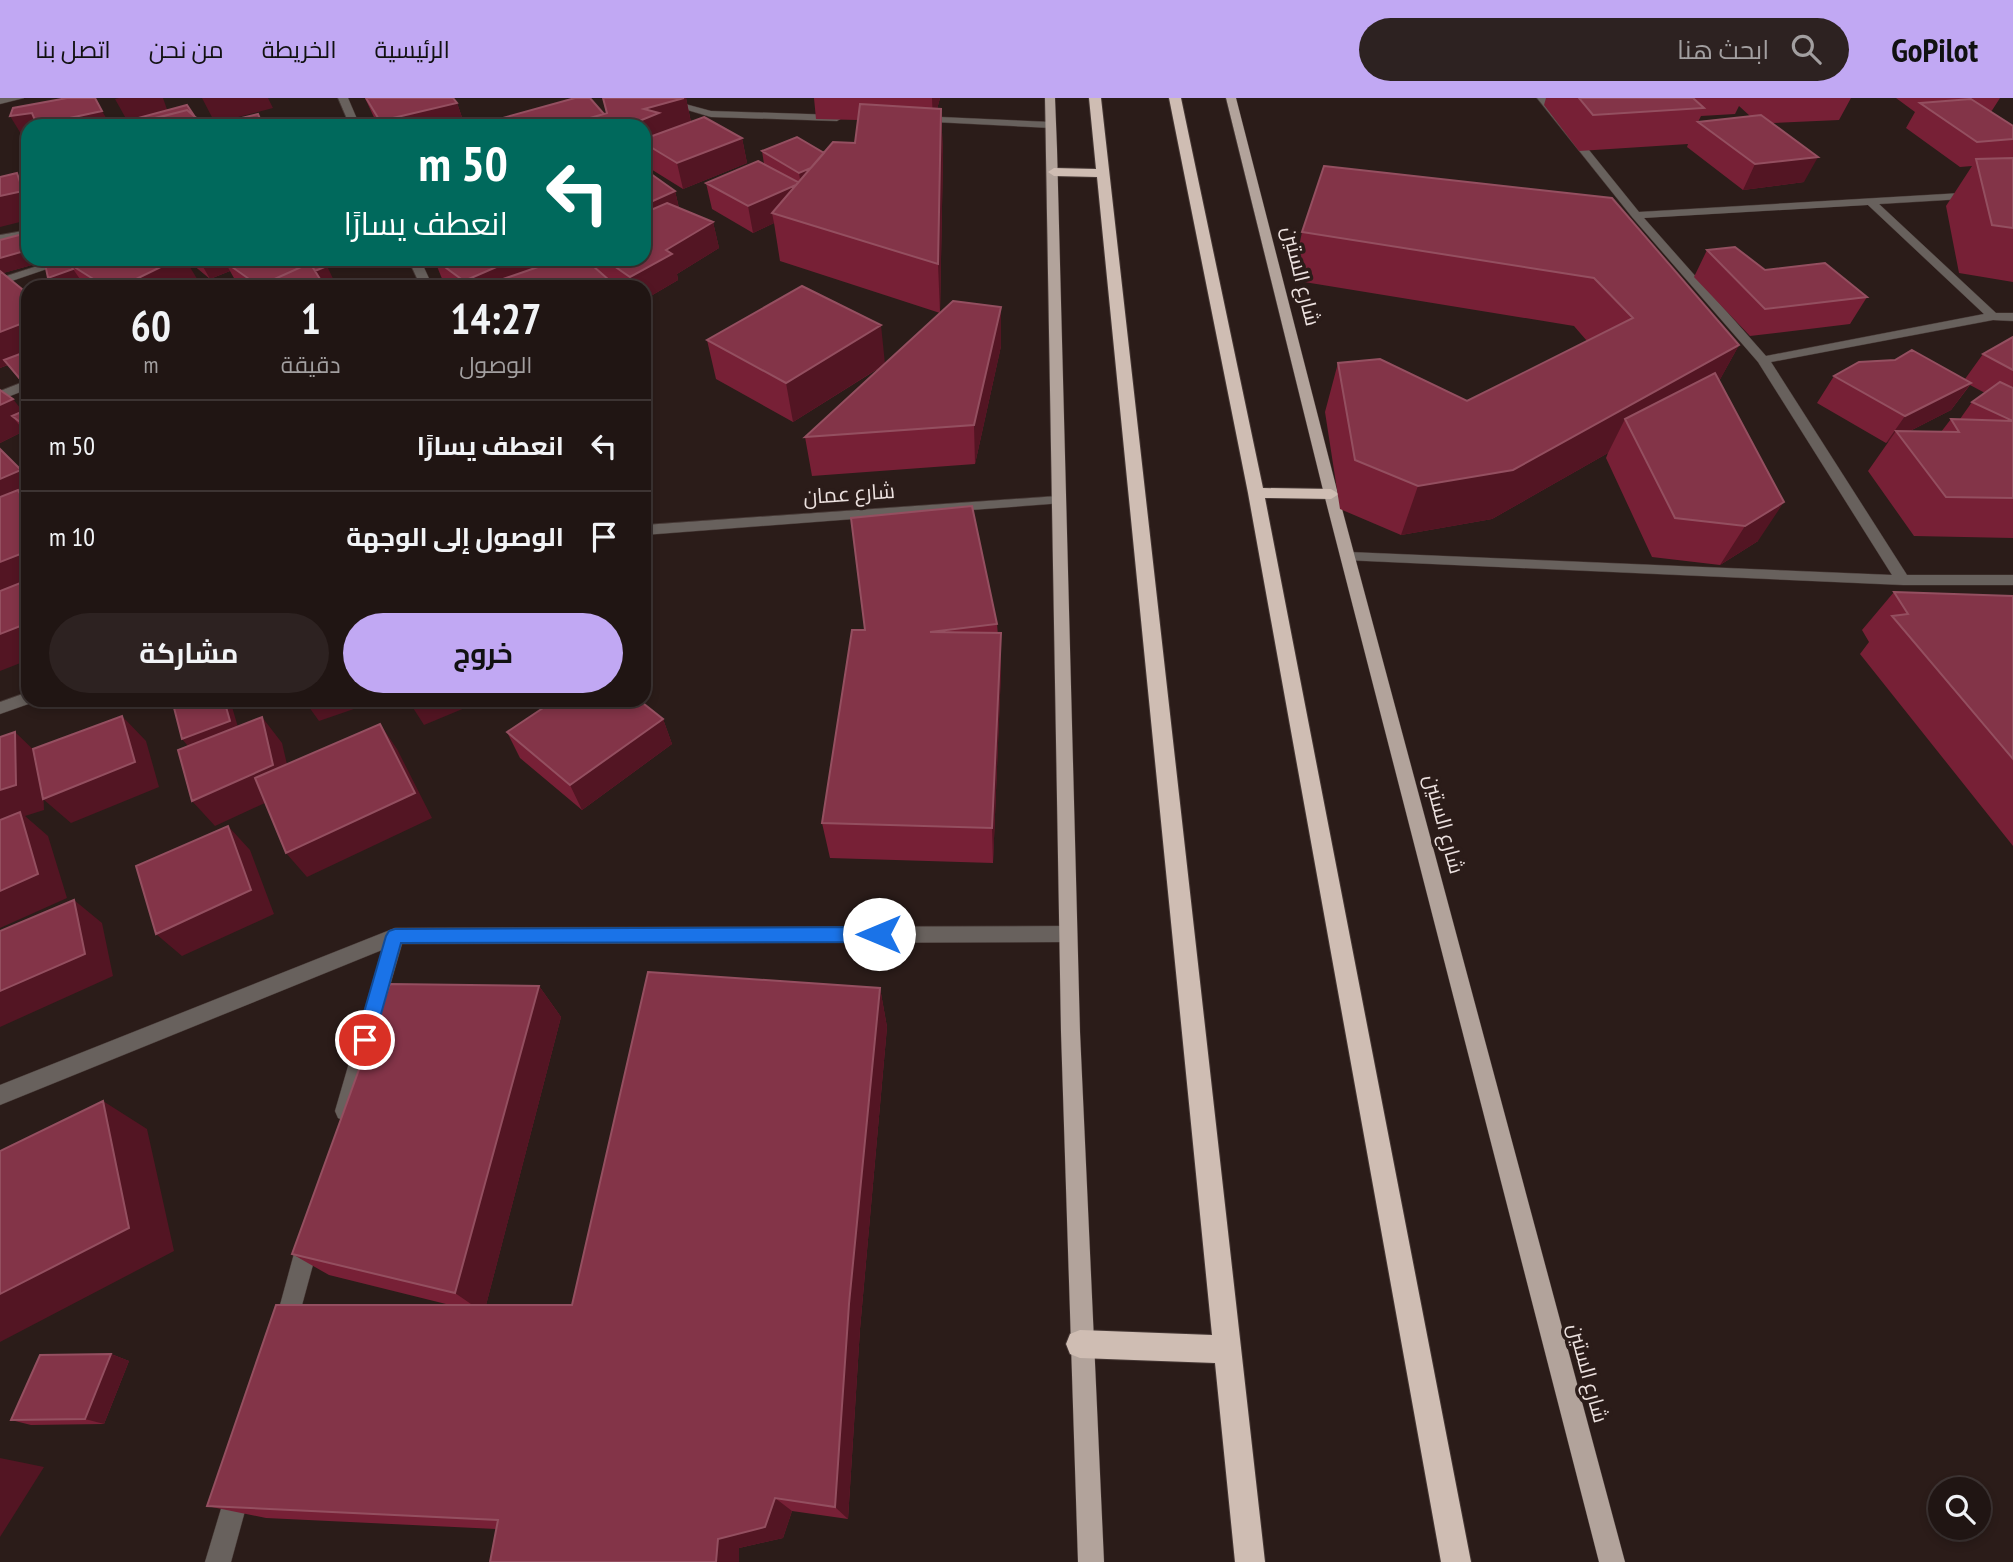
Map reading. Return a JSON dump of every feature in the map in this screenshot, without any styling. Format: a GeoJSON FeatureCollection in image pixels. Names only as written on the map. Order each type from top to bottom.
{"type":"FeatureCollection","features":[{"type":"Feature","properties":{"kind":"highway"},"geometry":{"type":"LineString","coordinates":[[1095,98],[1225,1349],[1250,1562]]}},
{"type":"Feature","properties":{"kind":"highway"},"geometry":{"type":"LineString","coordinates":[[1175,98],[1255,493],[1456,1562]]}},
{"type":"Feature","properties":{"kind":"highway"},"geometry":{"type":"LineString","coordinates":[[1054,172],[1102,173]]}},
{"type":"Feature","properties":{"kind":"highway"},"geometry":{"type":"LineString","coordinates":[[1255,493],[1331,494]]}},
{"type":"Feature","properties":{"kind":"highway"},"geometry":{"type":"LineString","coordinates":[[1080,1344],[1225,1349]]}},
{"type":"Feature","properties":{"kind":"main road"},"geometry":{"type":"LineString","coordinates":[[1050,98],[1054,172],[1068,934],[1080,1344],[1091,1562]]}},
{"type":"Feature","properties":{"kind":"main road","name":"شارع الستين"},"geometry":{"type":"LineString","coordinates":[[1231,98],[1331,494],[1612,1562]]}},
{"type":"Feature","properties":{"kind":"street"},"geometry":{"type":"LineString","coordinates":[[0,101],[19,98]]}},
{"type":"Feature","properties":{"kind":"street"},"geometry":{"type":"LineString","coordinates":[[343,98],[352,119]]}},
{"type":"Feature","properties":{"kind":"street"},"geometry":{"type":"LineString","coordinates":[[637,101],[651,98],[711,114],[845,118]]}},
{"type":"Feature","properties":{"kind":"street"},"geometry":{"type":"LineString","coordinates":[[1542,98],[1636,215],[1763,359],[1903,580]]}},
{"type":"Feature","properties":{"kind":"street"},"geometry":{"type":"LineString","coordinates":[[911,119],[1051,125]]}},
{"type":"Feature","properties":{"kind":"street"},"geometry":{"type":"LineString","coordinates":[[1636,215],[2013,193]]}},
{"type":"Feature","properties":{"kind":"street"},"geometry":{"type":"LineString","coordinates":[[1869,200],[1993,316]]}},
{"type":"Feature","properties":{"kind":"street"},"geometry":{"type":"LineString","coordinates":[[0,238],[21,234]]}},
{"type":"Feature","properties":{"kind":"street"},"geometry":{"type":"LineString","coordinates":[[0,282],[49,266]]}},
{"type":"Feature","properties":{"kind":"street"},"geometry":{"type":"LineString","coordinates":[[276,280],[309,266]]}},
{"type":"Feature","properties":{"kind":"street"},"geometry":{"type":"LineString","coordinates":[[1763,359],[1993,316],[2013,317]]}},
{"type":"Feature","properties":{"kind":"street"},"geometry":{"type":"LineString","coordinates":[[0,396],[21,387]]}},
{"type":"Feature","properties":{"kind":"street","name":"شارع عمان"},"geometry":{"type":"LineString","coordinates":[[651,529],[1058,500]]}},
{"type":"Feature","properties":{"kind":"street"},"geometry":{"type":"LineString","coordinates":[[1349,557],[1903,580],[2013,580]]}},
{"type":"Feature","properties":{"kind":"street"},"geometry":{"type":"LineString","coordinates":[[0,708],[21,700]]}},
{"type":"Feature","properties":{"kind":"street"},"geometry":{"type":"LineString","coordinates":[[0,1095],[395,936],[1068,934]]}},
{"type":"Feature","properties":{"kind":"street"},"geometry":{"type":"LineString","coordinates":[[338,1136],[395,936]]}},
{"type":"Feature","properties":{"kind":"street"},"geometry":{"type":"LineString","coordinates":[[278,1349],[316,1216]]}},
{"type":"Feature","properties":{"kind":"street"},"geometry":{"type":"LineString","coordinates":[[218,1562],[245,1469]]}},
{"type":"Feature","properties":{"kind":"building"},"geometry":{"type":"Polygon","coordinates":[[[67,98],[95,98],[102,111],[65,119],[34,119],[32,113],[10,116],[13,108],[67,98]]]}},
{"type":"Feature","properties":{"kind":"building"},"geometry":{"type":"Polygon","coordinates":[[[366,98],[453,98],[457,103],[389,119],[379,119],[366,98]]]}},
{"type":"Feature","properties":{"kind":"building"},"geometry":{"type":"Polygon","coordinates":[[[575,98],[590,98],[604,114],[587,119],[499,119],[575,98]]]}},
{"type":"Feature","properties":{"kind":"building"},"geometry":{"type":"Polygon","coordinates":[[[603,98],[684,98],[644,109],[659,113],[644,119],[587,119],[607,113],[603,98]]]}},
{"type":"Feature","properties":{"kind":"building"},"geometry":{"type":"Polygon","coordinates":[[[1579,98],[1693,98],[1704,108],[1593,115],[1579,98]]]}},
{"type":"Feature","properties":{"kind":"building"},"geometry":{"type":"Polygon","coordinates":[[[1971,99],[2013,126],[2013,139],[1977,142],[1920,103],[1971,99]]]}},
{"type":"Feature","properties":{"kind":"building"},"geometry":{"type":"Polygon","coordinates":[[[860,104],[941,109],[938,264],[772,213],[833,142],[855,143],[860,104]]]}},
{"type":"Feature","properties":{"kind":"building"},"geometry":{"type":"Polygon","coordinates":[[[187,105],[195,117],[187,110],[152,119],[138,118],[187,105]]]}},
{"type":"Feature","properties":{"kind":"building"},"geometry":{"type":"Polygon","coordinates":[[[187,110],[198,119],[151,119],[187,110]]]}},
{"type":"Feature","properties":{"kind":"building"},"geometry":{"type":"Polygon","coordinates":[[[258,114],[260,119],[237,119],[258,114]]]}},
{"type":"Feature","properties":{"kind":"building"},"geometry":{"type":"Polygon","coordinates":[[[1761,115],[1818,157],[1755,164],[1698,122],[1761,115]]]}},
{"type":"Feature","properties":{"kind":"building"},"geometry":{"type":"Polygon","coordinates":[[[704,117],[742,138],[677,163],[651,147],[651,136],[704,117]]]}},
{"type":"Feature","properties":{"kind":"building"},"geometry":{"type":"Polygon","coordinates":[[[797,137],[824,153],[811,168],[799,173],[762,151],[797,137]]]}},
{"type":"Feature","properties":{"kind":"building"},"geometry":{"type":"Polygon","coordinates":[[[2013,158],[2013,228],[1992,225],[1976,159],[2013,158]]]}},
{"type":"Feature","properties":{"kind":"building"},"geometry":{"type":"Polygon","coordinates":[[[758,161],[798,182],[748,206],[706,183],[758,161]]]}},
{"type":"Feature","properties":{"kind":"building"},"geometry":{"type":"Polygon","coordinates":[[[1324,166],[1612,198],[1739,345],[1513,470],[1418,486],[1355,460],[1338,363],[1380,359],[1467,401],[1633,318],[1594,278],[1302,232],[1324,166]]]}},
{"type":"Feature","properties":{"kind":"building"},"geometry":{"type":"Polygon","coordinates":[[[17,173],[21,191],[0,196],[0,177],[17,173]]]}},
{"type":"Feature","properties":{"kind":"building"},"geometry":{"type":"Polygon","coordinates":[[[651,174],[675,191],[651,202],[651,174]]]}},
{"type":"Feature","properties":{"kind":"building"},"geometry":{"type":"Polygon","coordinates":[[[667,203],[713,222],[666,250],[672,254],[651,266],[651,210],[667,203]]]}},
{"type":"Feature","properties":{"kind":"building"},"geometry":{"type":"Polygon","coordinates":[[[21,235],[21,252],[0,258],[0,240],[21,235]]]}},
{"type":"Feature","properties":{"kind":"building"},"geometry":{"type":"Polygon","coordinates":[[[1735,247],[1765,270],[1825,263],[1867,297],[1765,309],[1707,250],[1735,247]]]}},
{"type":"Feature","properties":{"kind":"building"},"geometry":{"type":"Polygon","coordinates":[[[45,266],[70,266],[73,269],[48,278],[45,266]]]}},
{"type":"Feature","properties":{"kind":"building"},"geometry":{"type":"Polygon","coordinates":[[[73,266],[163,266],[134,280],[95,280],[73,266]]]}},
{"type":"Feature","properties":{"kind":"building"},"geometry":{"type":"Polygon","coordinates":[[[231,266],[303,266],[272,280],[250,280],[231,266]]]}},
{"type":"Feature","properties":{"kind":"building"},"geometry":{"type":"Polygon","coordinates":[[[303,266],[312,266],[321,280],[272,280],[303,266]]]}},
{"type":"Feature","properties":{"kind":"building"},"geometry":{"type":"Polygon","coordinates":[[[312,266],[327,266],[315,271],[312,266]]]}},
{"type":"Feature","properties":{"kind":"building"},"geometry":{"type":"Polygon","coordinates":[[[444,266],[499,266],[466,280],[444,266]]]}},
{"type":"Feature","properties":{"kind":"building"},"geometry":{"type":"Polygon","coordinates":[[[541,266],[593,266],[609,280],[500,280],[541,266]]]}},
{"type":"Feature","properties":{"kind":"building"},"geometry":{"type":"Polygon","coordinates":[[[614,266],[650,266],[630,277],[614,266]]]}},
{"type":"Feature","properties":{"kind":"building"},"geometry":{"type":"Polygon","coordinates":[[[0,271],[21,288],[21,324],[0,332],[0,271]]]}},
{"type":"Feature","properties":{"kind":"building"},"geometry":{"type":"Polygon","coordinates":[[[802,286],[881,325],[786,383],[707,340],[802,286]]]}},
{"type":"Feature","properties":{"kind":"building"},"geometry":{"type":"Polygon","coordinates":[[[953,301],[1001,307],[974,425],[805,437],[953,301]]]}},
{"type":"Feature","properties":{"kind":"building"},"geometry":{"type":"Polygon","coordinates":[[[2013,337],[2013,370],[1983,354],[2013,337]]]}},
{"type":"Feature","properties":{"kind":"building"},"geometry":{"type":"Polygon","coordinates":[[[1912,350],[1971,383],[1905,416],[1834,376],[1859,362],[1895,360],[1912,350]]]}},
{"type":"Feature","properties":{"kind":"building"},"geometry":{"type":"Polygon","coordinates":[[[21,354],[21,380],[4,360],[21,354]]]}},
{"type":"Feature","properties":{"kind":"building"},"geometry":{"type":"Polygon","coordinates":[[[1715,373],[1784,502],[1745,526],[1675,518],[1625,419],[1715,373]]]}},
{"type":"Feature","properties":{"kind":"building"},"geometry":{"type":"Polygon","coordinates":[[[2000,382],[2013,388],[2013,421],[1972,402],[2000,382]]]}},
{"type":"Feature","properties":{"kind":"building"},"geometry":{"type":"Polygon","coordinates":[[[0,390],[13,399],[0,405],[0,390]]]}},
{"type":"Feature","properties":{"kind":"building"},"geometry":{"type":"Polygon","coordinates":[[[21,412],[21,423],[12,416],[21,412]]]}},
{"type":"Feature","properties":{"kind":"building"},"geometry":{"type":"Polygon","coordinates":[[[1951,419],[2013,421],[2013,498],[1946,497],[1896,431],[1959,432],[1951,419]]]}},
{"type":"Feature","properties":{"kind":"building"},"geometry":{"type":"Polygon","coordinates":[[[0,449],[21,470],[0,479],[0,449]]]}},
{"type":"Feature","properties":{"kind":"building"},"geometry":{"type":"Polygon","coordinates":[[[18,490],[21,495],[21,554],[0,562],[0,497],[18,490]]]}},
{"type":"Feature","properties":{"kind":"building"},"geometry":{"type":"Polygon","coordinates":[[[972,506],[997,624],[930,632],[1001,633],[992,828],[822,823],[852,630],[865,630],[851,518],[972,506]]]}},
{"type":"Feature","properties":{"kind":"building"},"geometry":{"type":"Polygon","coordinates":[[[21,583],[21,626],[0,634],[0,591],[21,583]]]}},
{"type":"Feature","properties":{"kind":"building"},"geometry":{"type":"Polygon","coordinates":[[[1894,592],[2013,596],[2013,759],[1892,616],[1908,614],[1894,592]]]}},
{"type":"Feature","properties":{"kind":"building"},"geometry":{"type":"Polygon","coordinates":[[[174,707],[226,707],[230,721],[182,739],[174,707]]]}},
{"type":"Feature","properties":{"kind":"building"},"geometry":{"type":"Polygon","coordinates":[[[544,707],[648,707],[663,719],[570,785],[507,732],[544,707]]]}},
{"type":"Feature","properties":{"kind":"building"},"geometry":{"type":"Polygon","coordinates":[[[122,716],[135,762],[43,799],[33,749],[122,716]]]}},
{"type":"Feature","properties":{"kind":"building"},"geometry":{"type":"Polygon","coordinates":[[[262,717],[273,765],[192,801],[178,750],[262,717]]]}},
{"type":"Feature","properties":{"kind":"building"},"geometry":{"type":"Polygon","coordinates":[[[380,724],[415,793],[286,853],[255,778],[380,724]]]}},
{"type":"Feature","properties":{"kind":"building"},"geometry":{"type":"Polygon","coordinates":[[[15,732],[16,785],[0,790],[0,737],[15,732]]]}},
{"type":"Feature","properties":{"kind":"building"},"geometry":{"type":"Polygon","coordinates":[[[20,812],[38,874],[0,891],[0,820],[20,812]]]}},
{"type":"Feature","properties":{"kind":"building"},"geometry":{"type":"Polygon","coordinates":[[[228,826],[251,890],[156,934],[136,866],[228,826]]]}},
{"type":"Feature","properties":{"kind":"building"},"geometry":{"type":"Polygon","coordinates":[[[74,900],[85,954],[0,991],[0,931],[74,900]]]}},
{"type":"Feature","properties":{"kind":"building"},"geometry":{"type":"Polygon","coordinates":[[[648,972],[880,988],[849,1304],[835,1507],[775,1498],[765,1527],[718,1539],[716,1562],[490,1562],[498,1520],[207,1506],[276,1305],[572,1305],[648,972]]]}},
{"type":"Feature","properties":{"kind":"building"},"geometry":{"type":"Polygon","coordinates":[[[390,984],[539,986],[455,1293],[292,1254],[390,984]]]}},
{"type":"Feature","properties":{"kind":"building"},"geometry":{"type":"Polygon","coordinates":[[[103,1101],[129,1228],[0,1294],[0,1151],[103,1101]]]}},
{"type":"Feature","properties":{"kind":"building"},"geometry":{"type":"Polygon","coordinates":[[[111,1354],[85,1419],[11,1420],[40,1355],[111,1354]]]}},
{"type":"Feature","properties":{"kind":"route"},"geometry":{"type":"LineString","coordinates":[[365,1040],[395,936],[879,934]]}}]}
